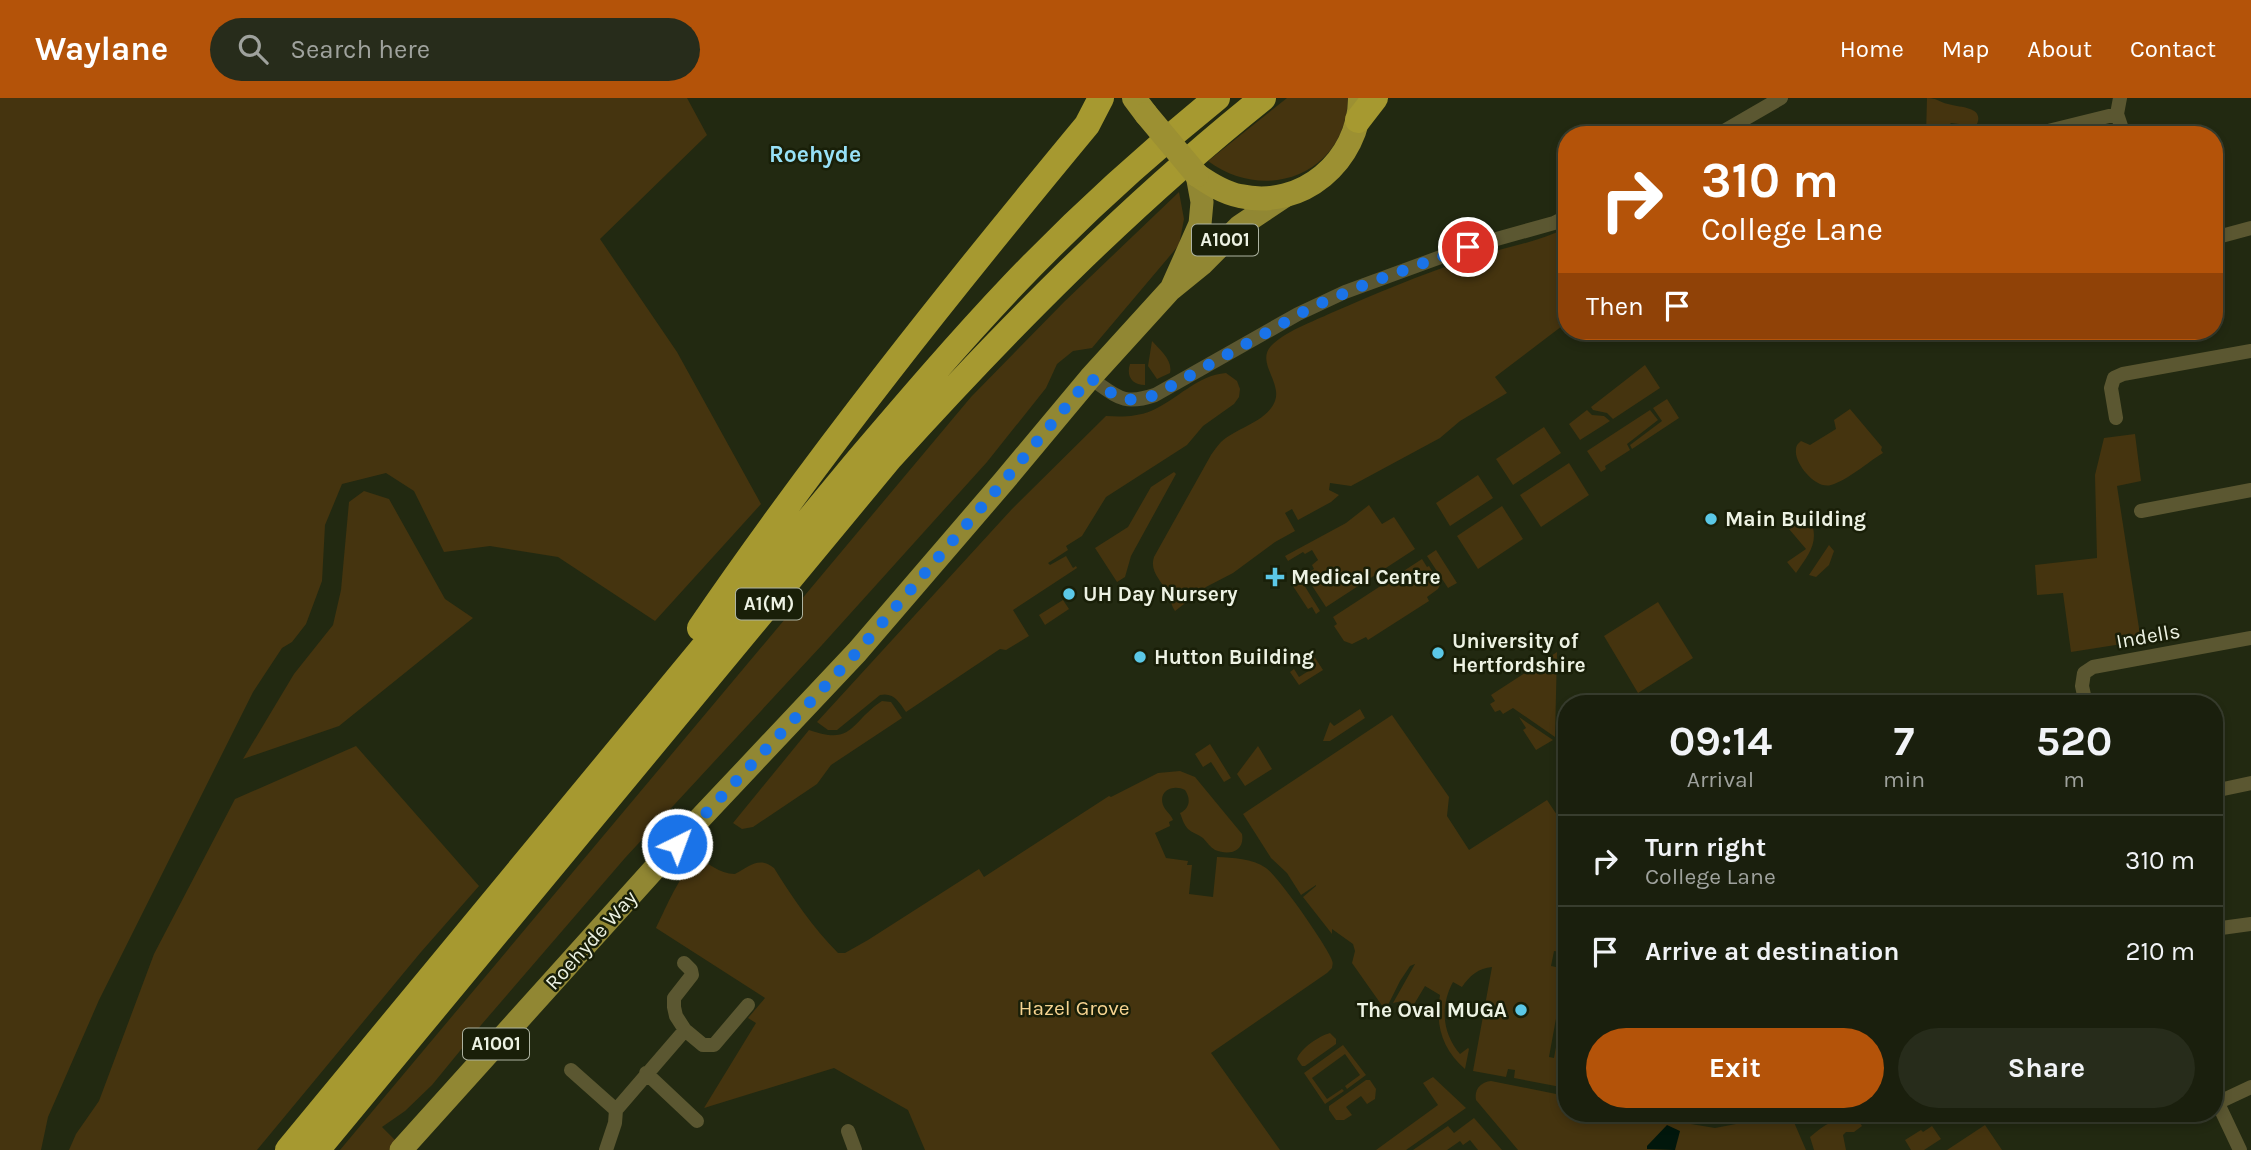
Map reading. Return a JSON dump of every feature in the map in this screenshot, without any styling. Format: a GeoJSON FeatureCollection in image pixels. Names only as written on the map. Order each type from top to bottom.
{"type":"FeatureCollection","features":[{"type":"Feature","properties":{"kind":"highway"},"geometry":{"type":"LineString","coordinates":[[640,724],[667,675],[852,418],[958,281],[1087,125],[1101,98]]}},
{"type":"Feature","properties":{"kind":"highway","name":"A1(M)"},"geometry":{"type":"LineString","coordinates":[[288,1150],[950,353],[1014,284],[1119,182],[1217,98]]}},
{"type":"Feature","properties":{"kind":"highway","name":"A1(M)"},"geometry":{"type":"LineString","coordinates":[[317,1150],[890,458],[1046,291],[1150,193],[1263,98]]}},
{"type":"Feature","properties":{"kind":"highway"},"geometry":{"type":"LineString","coordinates":[[1140,106],[1197,175],[1210,184],[1240,196],[1270,198],[1302,190],[1318,181],[1332,168],[1353,138],[1359,109],[1376,98]]}},
{"type":"Feature","properties":{"kind":"main road","name":"Roehyde Way"},"geometry":{"type":"LineString","coordinates":[[1170,290],[1200,224],[1202,202],[1197,175]]}},
{"type":"Feature","properties":{"kind":"main road","name":"Roehyde Way"},"geometry":{"type":"LineString","coordinates":[[401,1150],[692,827],[857,652],[1090,378],[1170,290],[1202,264],[1240,226],[1284,196]]}},
{"type":"Feature","properties":{"kind":"street"},"geometry":{"type":"LineString","coordinates":[[1733,126],[1781,98]]}},
{"type":"Feature","properties":{"kind":"street"},"geometry":{"type":"LineString","coordinates":[[2120,98],[2116,114],[2121,126]]}},
{"type":"Feature","properties":{"kind":"street"},"geometry":{"type":"LineString","coordinates":[[2068,126],[2116,114]]}},
{"type":"Feature","properties":{"kind":"street"},"geometry":{"type":"LineString","coordinates":[[1090,378],[1118,397],[1135,401],[1155,395],[1298,314],[1345,292],[1468,247],[1558,221]]}},
{"type":"Feature","properties":{"kind":"street"},"geometry":{"type":"LineString","coordinates":[[2223,236],[2251,228]]}},
{"type":"Feature","properties":{"kind":"street"},"geometry":{"type":"LineString","coordinates":[[2116,418],[2111,388],[2114,379],[2123,374],[2251,351]]}},
{"type":"Feature","properties":{"kind":"street"},"geometry":{"type":"LineString","coordinates":[[2141,511],[2251,490]]}},
{"type":"Feature","properties":{"kind":"street","name":"Indells"},"geometry":{"type":"LineString","coordinates":[[2084,695],[2084,673],[2093,667],[2251,638]]}},
{"type":"Feature","properties":{"kind":"street"},"geometry":{"type":"LineString","coordinates":[[2223,789],[2251,783]]}},
{"type":"Feature","properties":{"kind":"street"},"geometry":{"type":"LineString","coordinates":[[2223,928],[2251,924]]}},
{"type":"Feature","properties":{"kind":"street"},"geometry":{"type":"LineString","coordinates":[[684,963],[692,975],[674,998],[674,1007],[685,1030],[703,1045],[714,1045],[748,1005]]}},
{"type":"Feature","properties":{"kind":"street"},"geometry":{"type":"LineString","coordinates":[[606,1150],[615,1123],[616,1110],[685,1030]]}},
{"type":"Feature","properties":{"kind":"street"},"geometry":{"type":"LineString","coordinates":[[571,1070],[616,1110]]}},
{"type":"Feature","properties":{"kind":"street"},"geometry":{"type":"LineString","coordinates":[[646,1073],[697,1121]]}},
{"type":"Feature","properties":{"kind":"street"},"geometry":{"type":"LineString","coordinates":[[2223,1097],[2251,1087]]}},
{"type":"Feature","properties":{"kind":"street"},"geometry":{"type":"LineString","coordinates":[[2223,1114],[2240,1150]]}},
{"type":"Feature","properties":{"kind":"street"},"geometry":{"type":"LineString","coordinates":[[848,1131],[855,1150]]}},
{"type":"Feature","properties":{"kind":"green space"},"geometry":{"type":"Polygon","coordinates":[[[0,98],[687,98],[707,135],[600,239],[677,352],[761,504],[655,621],[558,557],[490,546],[444,552],[414,491],[386,473],[342,484],[325,525],[322,581],[306,624],[292,642],[282,648],[253,692],[99,1000],[48,1117],[41,1150],[0,1150],[0,98]]]}},
{"type":"Feature","properties":{"kind":"green space"},"geometry":{"type":"Polygon","coordinates":[[[1287,98],[1348,98],[1344,124],[1333,146],[1318,163],[1299,174],[1277,180],[1254,180],[1231,174],[1208,161],[1287,98]]]}},
{"type":"Feature","properties":{"kind":"green space"},"geometry":{"type":"Polygon","coordinates":[[[1927,98],[1971,109],[1978,116],[1976,126],[1951,123],[1948,126],[1926,126],[1927,98]]]}},
{"type":"Feature","properties":{"kind":"green space"},"geometry":{"type":"Polygon","coordinates":[[[1179,192],[1184,219],[1179,245],[1092,348],[1073,351],[1057,364],[1046,388],[987,462],[625,858],[432,1085],[405,1111],[382,1127],[397,1142],[389,1150],[340,1150],[971,397],[1064,302],[1179,192]]]}},
{"type":"Feature","properties":{"kind":"green space"},"geometry":{"type":"Polygon","coordinates":[[[1558,231],[1558,329],[1495,377],[1507,393],[1460,421],[1440,438],[1351,486],[1330,483],[1329,490],[1339,495],[1331,502],[1298,520],[1292,509],[1285,513],[1295,531],[1275,542],[1233,573],[1206,587],[1175,611],[1153,567],[1154,557],[1217,447],[1227,437],[1258,420],[1275,401],[1275,387],[1266,359],[1271,346],[1300,327],[1398,285],[1465,260],[1558,231]]]}},
{"type":"Feature","properties":{"kind":"green space"},"geometry":{"type":"Polygon","coordinates":[[[1152,341],[1170,364],[1170,373],[1157,379],[1148,366],[1152,341]]]}},
{"type":"Feature","properties":{"kind":"green space"},"geometry":{"type":"Polygon","coordinates":[[[1130,364],[1145,364],[1145,385],[1131,379],[1130,364]]]}},
{"type":"Feature","properties":{"kind":"green space"},"geometry":{"type":"Polygon","coordinates":[[[1645,365],[1660,388],[1613,419],[1607,413],[1593,410],[1591,407],[1645,365]]]}},
{"type":"Feature","properties":{"kind":"green space"},"geometry":{"type":"Polygon","coordinates":[[[1226,373],[1237,381],[1240,389],[1234,404],[1203,426],[1187,445],[1106,497],[1082,536],[1066,546],[1068,550],[1048,563],[1050,565],[1066,556],[1073,568],[1077,568],[1013,610],[1029,636],[1006,650],[1000,649],[906,712],[893,696],[885,694],[880,695],[837,730],[828,730],[817,722],[1012,509],[1106,416],[1128,416],[1151,411],[1196,383],[1226,373]]]}},
{"type":"Feature","properties":{"kind":"green space"},"geometry":{"type":"Polygon","coordinates":[[[1667,399],[1679,418],[1632,449],[1630,445],[1662,421],[1653,408],[1667,399]]]}},
{"type":"Feature","properties":{"kind":"green space"},"geometry":{"type":"Polygon","coordinates":[[[1850,409],[1882,447],[1883,453],[1838,483],[1819,483],[1802,468],[1796,455],[1797,446],[1801,441],[1810,445],[1836,429],[1834,420],[1850,409]]]}},
{"type":"Feature","properties":{"kind":"green space"},"geometry":{"type":"Polygon","coordinates":[[[1587,410],[1592,415],[1604,416],[1610,421],[1580,440],[1569,424],[1587,410]]]}},
{"type":"Feature","properties":{"kind":"green space"},"geometry":{"type":"Polygon","coordinates":[[[1650,410],[1658,420],[1627,444],[1630,450],[1605,466],[1606,469],[1601,472],[1587,451],[1650,410]]]}},
{"type":"Feature","properties":{"kind":"green space"},"geometry":{"type":"Polygon","coordinates":[[[1544,427],[1561,453],[1513,485],[1496,459],[1544,427]]]}},
{"type":"Feature","properties":{"kind":"green space"},"geometry":{"type":"Polygon","coordinates":[[[2135,434],[2141,481],[2117,486],[2141,641],[2071,652],[2063,593],[2037,595],[2035,565],[2097,558],[2095,475],[2104,438],[2135,434]]]}},
{"type":"Feature","properties":{"kind":"green space"},"geometry":{"type":"Polygon","coordinates":[[[1569,463],[1589,495],[1541,527],[1520,495],[1569,463]]]}},
{"type":"Feature","properties":{"kind":"green space"},"geometry":{"type":"Polygon","coordinates":[[[1174,472],[1176,474],[1131,556],[1125,577],[1117,582],[1095,548],[1128,527],[1151,487],[1174,472]]]}},
{"type":"Feature","properties":{"kind":"green space"},"geometry":{"type":"Polygon","coordinates":[[[1478,475],[1493,498],[1450,526],[1436,503],[1478,475]]]}},
{"type":"Feature","properties":{"kind":"green space"},"geometry":{"type":"Polygon","coordinates":[[[364,491],[389,499],[445,599],[473,618],[339,726],[243,759],[294,674],[333,625],[341,590],[349,502],[364,491]]]}},
{"type":"Feature","properties":{"kind":"green space"},"geometry":{"type":"Polygon","coordinates":[[[1369,505],[1382,524],[1394,517],[1415,549],[1326,607],[1307,578],[1316,571],[1301,580],[1320,611],[1316,614],[1312,607],[1308,609],[1291,583],[1314,569],[1312,565],[1318,560],[1312,550],[1288,561],[1285,556],[1346,523],[1369,505]]]}},
{"type":"Feature","properties":{"kind":"green space"},"geometry":{"type":"Polygon","coordinates":[[[1502,506],[1523,539],[1478,569],[1457,536],[1502,506]]]}},
{"type":"Feature","properties":{"kind":"green space"},"geometry":{"type":"Polygon","coordinates":[[[1807,517],[1812,526],[1814,540],[1796,573],[1787,562],[1806,549],[1789,529],[1807,517]]]}},
{"type":"Feature","properties":{"kind":"green space"},"geometry":{"type":"Polygon","coordinates":[[[1829,545],[1834,551],[1829,565],[1816,577],[1809,575],[1829,545]]]}},
{"type":"Feature","properties":{"kind":"green space"},"geometry":{"type":"Polygon","coordinates":[[[1436,550],[1457,583],[1448,588],[1427,556],[1436,550]]]}},
{"type":"Feature","properties":{"kind":"green space"},"geometry":{"type":"Polygon","coordinates":[[[1422,559],[1440,585],[1427,597],[1429,601],[1368,640],[1366,637],[1352,644],[1344,641],[1334,626],[1337,624],[1333,617],[1422,559]]]}},
{"type":"Feature","properties":{"kind":"green space"},"geometry":{"type":"Polygon","coordinates":[[[1063,600],[1069,609],[1045,625],[1039,615],[1063,600]]]}},
{"type":"Feature","properties":{"kind":"green space"},"geometry":{"type":"Polygon","coordinates":[[[1658,602],[1693,658],[1638,693],[1604,636],[1658,602]]]}},
{"type":"Feature","properties":{"kind":"green space"},"geometry":{"type":"Polygon","coordinates":[[[1557,652],[1555,737],[1513,708],[1503,714],[1500,710],[1495,712],[1490,704],[1495,701],[1491,695],[1557,652]]]}},
{"type":"Feature","properties":{"kind":"green space"},"geometry":{"type":"Polygon","coordinates":[[[1312,653],[1323,670],[1299,685],[1290,672],[1294,669],[1299,677],[1310,670],[1304,659],[1312,653]]]}},
{"type":"Feature","properties":{"kind":"green space"},"geometry":{"type":"Polygon","coordinates":[[[882,701],[891,702],[902,718],[831,765],[817,784],[753,827],[742,829],[733,823],[809,730],[835,735],[843,733],[882,701]]]}},
{"type":"Feature","properties":{"kind":"green space"},"geometry":{"type":"Polygon","coordinates":[[[1360,709],[1365,718],[1330,741],[1323,741],[1330,722],[1334,726],[1360,709]]]}},
{"type":"Feature","properties":{"kind":"green space"},"geometry":{"type":"Polygon","coordinates":[[[1392,715],[1449,797],[1447,816],[1469,850],[1547,800],[1558,814],[1558,952],[1554,951],[1551,966],[1558,968],[1558,1008],[1549,1057],[1554,1058],[1558,1036],[1558,1086],[1514,1078],[1515,1070],[1508,1069],[1506,1077],[1473,1071],[1492,967],[1475,973],[1462,987],[1453,982],[1446,1000],[1445,1019],[1449,1037],[1460,1054],[1469,1049],[1465,1069],[1451,1053],[1442,1036],[1440,995],[1425,986],[1413,1006],[1402,1001],[1393,1003],[1415,964],[1410,966],[1400,981],[1386,1009],[1383,1007],[1352,963],[1355,951],[1353,944],[1332,929],[1332,934],[1303,897],[1316,885],[1301,895],[1287,873],[1271,858],[1243,814],[1392,715]]]}},
{"type":"Feature","properties":{"kind":"green space"},"geometry":{"type":"Polygon","coordinates":[[[1519,717],[1553,740],[1536,750],[1523,730],[1526,728],[1519,717]]]}},
{"type":"Feature","properties":{"kind":"green space"},"geometry":{"type":"Polygon","coordinates":[[[1210,744],[1231,778],[1224,782],[1211,762],[1203,767],[1195,754],[1210,744]]]}},
{"type":"Feature","properties":{"kind":"green space"},"geometry":{"type":"Polygon","coordinates":[[[356,746],[479,886],[257,1150],[69,1150],[76,1134],[99,1101],[154,954],[235,799],[356,746]]]}},
{"type":"Feature","properties":{"kind":"green space"},"geometry":{"type":"Polygon","coordinates":[[[1258,746],[1272,769],[1245,786],[1237,774],[1258,746]]]}},
{"type":"Feature","properties":{"kind":"green space","name":"Hazel Grove"},"geometry":{"type":"Polygon","coordinates":[[[1180,771],[1195,777],[1242,834],[1241,845],[1235,851],[1215,850],[1184,823],[1180,813],[1186,809],[1188,803],[1185,790],[1172,788],[1165,792],[1163,805],[1173,820],[1169,822],[1170,826],[1155,833],[1166,858],[1188,861],[1187,865],[1192,865],[1189,894],[1213,897],[1217,857],[1255,862],[1266,868],[1290,896],[1320,938],[1332,962],[1332,968],[1327,973],[1211,1053],[1280,1150],[925,1150],[908,1110],[834,1068],[704,1108],[756,1023],[748,1018],[765,998],[656,928],[681,879],[694,864],[700,861],[735,874],[754,864],[769,864],[820,933],[838,953],[845,953],[979,869],[984,877],[1109,796],[1158,773],[1180,771]]]}},
{"type":"Feature","properties":{"kind":"green space"},"geometry":{"type":"Polygon","coordinates":[[[1330,1033],[1336,1039],[1336,1044],[1302,1066],[1297,1059],[1302,1051],[1330,1033]]]}},
{"type":"Feature","properties":{"kind":"green space"},"geometry":{"type":"Polygon","coordinates":[[[1343,1045],[1366,1075],[1347,1089],[1345,1086],[1360,1075],[1345,1054],[1312,1078],[1327,1099],[1342,1089],[1344,1091],[1325,1104],[1304,1073],[1343,1045]]]}},
{"type":"Feature","properties":{"kind":"green space"},"geometry":{"type":"Polygon","coordinates":[[[1433,1077],[1466,1108],[1406,1150],[1376,1150],[1438,1105],[1423,1083],[1433,1077]]]}},
{"type":"Feature","properties":{"kind":"green space"},"geometry":{"type":"Polygon","coordinates":[[[1366,1080],[1370,1080],[1376,1089],[1375,1099],[1367,1104],[1361,1096],[1346,1107],[1352,1115],[1344,1120],[1336,1120],[1329,1106],[1366,1080]]]}},
{"type":"Feature","properties":{"kind":"green space"},"geometry":{"type":"Polygon","coordinates":[[[1491,1081],[1558,1094],[1558,1122],[1683,1122],[1715,1128],[1739,1122],[1794,1122],[1806,1150],[1518,1150],[1476,1100],[1476,1093],[1484,1083],[1491,1081]]]}},
{"type":"Feature","properties":{"kind":"green space"},"geometry":{"type":"Polygon","coordinates":[[[1474,1118],[1502,1150],[1478,1150],[1470,1140],[1463,1145],[1460,1141],[1447,1150],[1413,1150],[1448,1126],[1454,1133],[1474,1118]]]}},
{"type":"Feature","properties":{"kind":"green space"},"geometry":{"type":"Polygon","coordinates":[[[1832,1122],[1859,1122],[1862,1126],[1843,1135],[1846,1150],[1814,1150],[1810,1137],[1832,1122]]]}},
{"type":"Feature","properties":{"kind":"green space"},"geometry":{"type":"Polygon","coordinates":[[[1985,1125],[2002,1150],[1947,1150],[1985,1125]]]}},
{"type":"Feature","properties":{"kind":"green space"},"geometry":{"type":"Polygon","coordinates":[[[1932,1126],[1941,1139],[1924,1150],[1911,1150],[1905,1140],[1932,1126]]]}},
{"type":"Feature","properties":{"kind":"shaded area"},"geometry":{"type":"Polygon","coordinates":[[[1667,1125],[1680,1131],[1675,1150],[1647,1149],[1647,1146],[1667,1125]]]}},
{"type":"Feature","properties":{"kind":"place","name":"Main Building"},"geometry":{"type":"Point","coordinates":[1711,519]}},
{"type":"Feature","properties":{"kind":"place","name":"Medical Centre"},"geometry":{"type":"Point","coordinates":[1275,577]}},
{"type":"Feature","properties":{"kind":"place","name":"UH Day Nursery"},"geometry":{"type":"Point","coordinates":[1069,594]}},
{"type":"Feature","properties":{"kind":"place","name":"University of Hertfordshire"},"geometry":{"type":"Point","coordinates":[1438,653]}},
{"type":"Feature","properties":{"kind":"place","name":"Hutton Building"},"geometry":{"type":"Point","coordinates":[1140,657]}},
{"type":"Feature","properties":{"kind":"place","name":"The Oval MUGA"},"geometry":{"type":"Point","coordinates":[1521,1010]}},
{"type":"Feature","properties":{"kind":"district","name":"Roehyde"},"geometry":{"type":"Point","coordinates":[815,154]}},
{"type":"Feature","properties":{"kind":"route"},"geometry":{"type":"LineString","coordinates":[[677,844],[857,652],[1090,378],[1118,397],[1135,401],[1155,395],[1312,307],[1345,292],[1468,247]]}}]}
